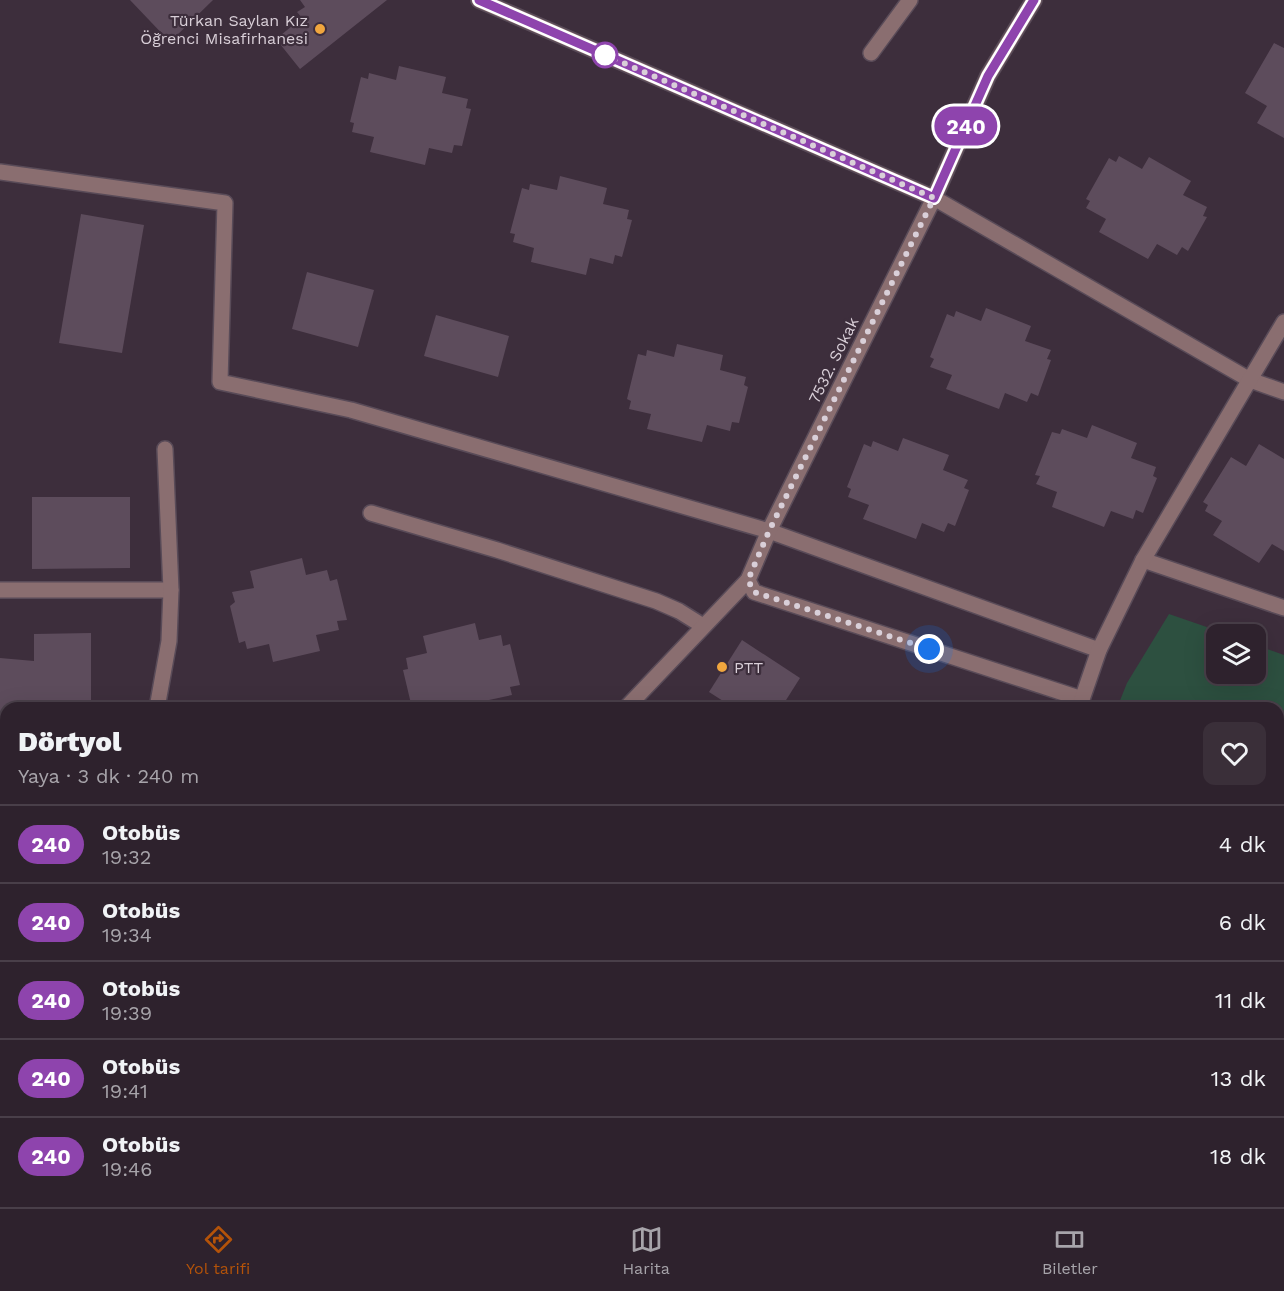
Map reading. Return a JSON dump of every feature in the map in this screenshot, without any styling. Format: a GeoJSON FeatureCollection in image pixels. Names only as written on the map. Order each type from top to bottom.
{"type":"FeatureCollection","features":[{"type":"Feature","properties":{"kind":"street"},"geometry":{"type":"LineString","coordinates":[[479,0],[934,198],[1250,380],[1284,392]]}},
{"type":"Feature","properties":{"kind":"street"},"geometry":{"type":"LineString","coordinates":[[871,52],[910,0]]}},
{"type":"Feature","properties":{"kind":"street","name":"7532. Sokak"},"geometry":{"type":"LineString","coordinates":[[632,702],[748,580],[769,531],[934,198],[988,76],[1034,0]]}},
{"type":"Feature","properties":{"kind":"street"},"geometry":{"type":"LineString","coordinates":[[0,172],[225,203],[220,382],[351,410],[769,531],[1099,650]]}},
{"type":"Feature","properties":{"kind":"street"},"geometry":{"type":"LineString","coordinates":[[1082,702],[1099,650],[1143,560],[1284,322]]}},
{"type":"Feature","properties":{"kind":"street"},"geometry":{"type":"LineString","coordinates":[[158,702],[169,641],[171,590],[165,449]]}},
{"type":"Feature","properties":{"kind":"street"},"geometry":{"type":"LineString","coordinates":[[371,513],[497,550],[656,601],[679,610],[704,626]]}},
{"type":"Feature","properties":{"kind":"street"},"geometry":{"type":"LineString","coordinates":[[1143,560],[1284,608]]}},
{"type":"Feature","properties":{"kind":"street"},"geometry":{"type":"LineString","coordinates":[[748,580],[754,592],[1075,702]]}},
{"type":"Feature","properties":{"kind":"street"},"geometry":{"type":"LineString","coordinates":[[0,590],[171,590]]}},
{"type":"Feature","properties":{"kind":"green space"},"geometry":{"type":"Polygon","coordinates":[[[1169,614],[1206,627],[1206,684],[1266,684],[1266,649],[1284,655],[1284,702],[1119,702],[1127,683],[1169,614]]]}},
{"type":"Feature","properties":{"kind":"building"},"geometry":{"type":"Polygon","coordinates":[[[130,0],[213,0],[170,42],[130,0]]]}},
{"type":"Feature","properties":{"kind":"building","name":"Türkan Saylan Kız Öğrenci Misafirhanesi"},"geometry":{"type":"Polygon","coordinates":[[[300,0],[387,0],[300,69],[276,39],[302,18],[297,12],[305,7],[300,0]]]}},
{"type":"Feature","properties":{"kind":"building"},"geometry":{"type":"Polygon","coordinates":[[[1274,43],[1284,48],[1284,138],[1257,123],[1267,106],[1245,93],[1274,43]]]}},
{"type":"Feature","properties":{"kind":"building"},"geometry":{"type":"Polygon","coordinates":[[[399,66],[446,77],[442,93],[468,99],[466,108],[471,109],[462,146],[454,145],[452,153],[429,148],[425,165],[370,152],[374,137],[352,132],[354,123],[350,122],[361,77],[368,79],[369,73],[396,80],[399,66]]]}},
{"type":"Feature","properties":{"kind":"building"},"geometry":{"type":"Polygon","coordinates":[[[1119,156],[1142,169],[1149,157],[1191,181],[1183,195],[1207,207],[1203,216],[1207,217],[1188,251],[1182,247],[1177,255],[1157,244],[1148,259],[1099,232],[1106,219],[1086,208],[1090,201],[1086,199],[1109,158],[1116,162],[1119,156]]]}},
{"type":"Feature","properties":{"kind":"building"},"geometry":{"type":"Polygon","coordinates":[[[560,176],[607,188],[603,204],[629,210],[627,219],[632,220],[622,257],[615,255],[613,264],[590,258],[586,275],[531,262],[534,248],[513,242],[515,234],[510,233],[522,188],[529,190],[530,184],[557,190],[560,176]]]}},
{"type":"Feature","properties":{"kind":"building"},"geometry":{"type":"Polygon","coordinates":[[[81,214],[144,225],[122,353],[59,343],[81,214]]]}},
{"type":"Feature","properties":{"kind":"building"},"geometry":{"type":"Polygon","coordinates":[[[307,272],[374,290],[358,347],[292,329],[307,272]]]}},
{"type":"Feature","properties":{"kind":"building"},"geometry":{"type":"Polygon","coordinates":[[[986,308],[1031,326],[1025,341],[1051,350],[1047,359],[1051,360],[1038,396],[1031,393],[1027,402],[1005,393],[999,409],[946,389],[952,375],[930,367],[934,359],[930,357],[947,314],[954,317],[956,311],[981,321],[986,308]]]}},
{"type":"Feature","properties":{"kind":"building"},"geometry":{"type":"Polygon","coordinates":[[[436,315],[509,336],[498,377],[424,356],[436,315]]]}},
{"type":"Feature","properties":{"kind":"building"},"geometry":{"type":"Polygon","coordinates":[[[677,344],[723,355],[720,370],[746,377],[744,385],[748,387],[739,423],[732,422],[730,431],[707,425],[702,442],[647,429],[651,414],[629,409],[631,401],[627,399],[638,354],[646,356],[647,350],[674,357],[677,344]]]}},
{"type":"Feature","properties":{"kind":"building"},"geometry":{"type":"Polygon","coordinates":[[[1092,425],[1137,443],[1131,458],[1156,467],[1153,476],[1157,478],[1143,513],[1136,510],[1133,519],[1111,511],[1104,527],[1052,507],[1057,492],[1036,484],[1040,476],[1035,475],[1052,432],[1060,434],[1062,429],[1087,438],[1092,425]]]}},
{"type":"Feature","properties":{"kind":"building"},"geometry":{"type":"Polygon","coordinates":[[[903,438],[949,455],[943,470],[968,480],[964,488],[969,490],[955,526],[948,523],[944,532],[922,523],[916,539],[863,519],[869,505],[848,497],[851,489],[847,487],[864,444],[871,447],[873,441],[898,451],[903,438]]]}},
{"type":"Feature","properties":{"kind":"building"},"geometry":{"type":"Polygon","coordinates":[[[1259,444],[1284,459],[1284,551],[1272,544],[1259,563],[1213,535],[1222,521],[1205,511],[1208,505],[1203,502],[1231,457],[1246,466],[1259,444]]]}},
{"type":"Feature","properties":{"kind":"building"},"geometry":{"type":"Polygon","coordinates":[[[32,497],[130,497],[130,568],[32,569],[32,497]]]}},
{"type":"Feature","properties":{"kind":"building"},"geometry":{"type":"Polygon","coordinates":[[[302,558],[306,575],[327,570],[330,581],[337,579],[347,620],[337,621],[339,630],[316,635],[320,651],[273,662],[269,644],[247,649],[245,641],[239,643],[230,606],[235,602],[232,592],[254,588],[250,571],[302,558]]]}},
{"type":"Feature","properties":{"kind":"building"},"geometry":{"type":"Polygon","coordinates":[[[475,623],[479,640],[501,635],[503,646],[510,644],[520,685],[510,687],[512,695],[489,700],[490,702],[411,702],[403,670],[408,669],[406,658],[427,653],[423,636],[475,623]]]}},
{"type":"Feature","properties":{"kind":"building"},"geometry":{"type":"Polygon","coordinates":[[[91,633],[91,702],[0,702],[0,658],[34,661],[34,634],[91,633]]]}},
{"type":"Feature","properties":{"kind":"building"},"geometry":{"type":"Polygon","coordinates":[[[742,640],[800,678],[785,702],[725,702],[709,692],[742,640]]]}},
{"type":"Feature","properties":{"kind":"bus line","name":"240"},"geometry":{"type":"LineString","coordinates":[[479,0],[934,198],[988,76],[1034,0]]}},
{"type":"Feature","properties":{"kind":"place","name":"Türkan Saylan Kız Öğrenci Misafirhanesi"},"geometry":{"type":"Point","coordinates":[320,29]}},
{"type":"Feature","properties":{"kind":"place","name":"PTT"},"geometry":{"type":"Point","coordinates":[722,667]}},
{"type":"Feature","properties":{"kind":"route"},"geometry":{"type":"LineString","coordinates":[[605,55],[934,198],[769,531],[748,580],[754,592],[929,649]]}}]}
